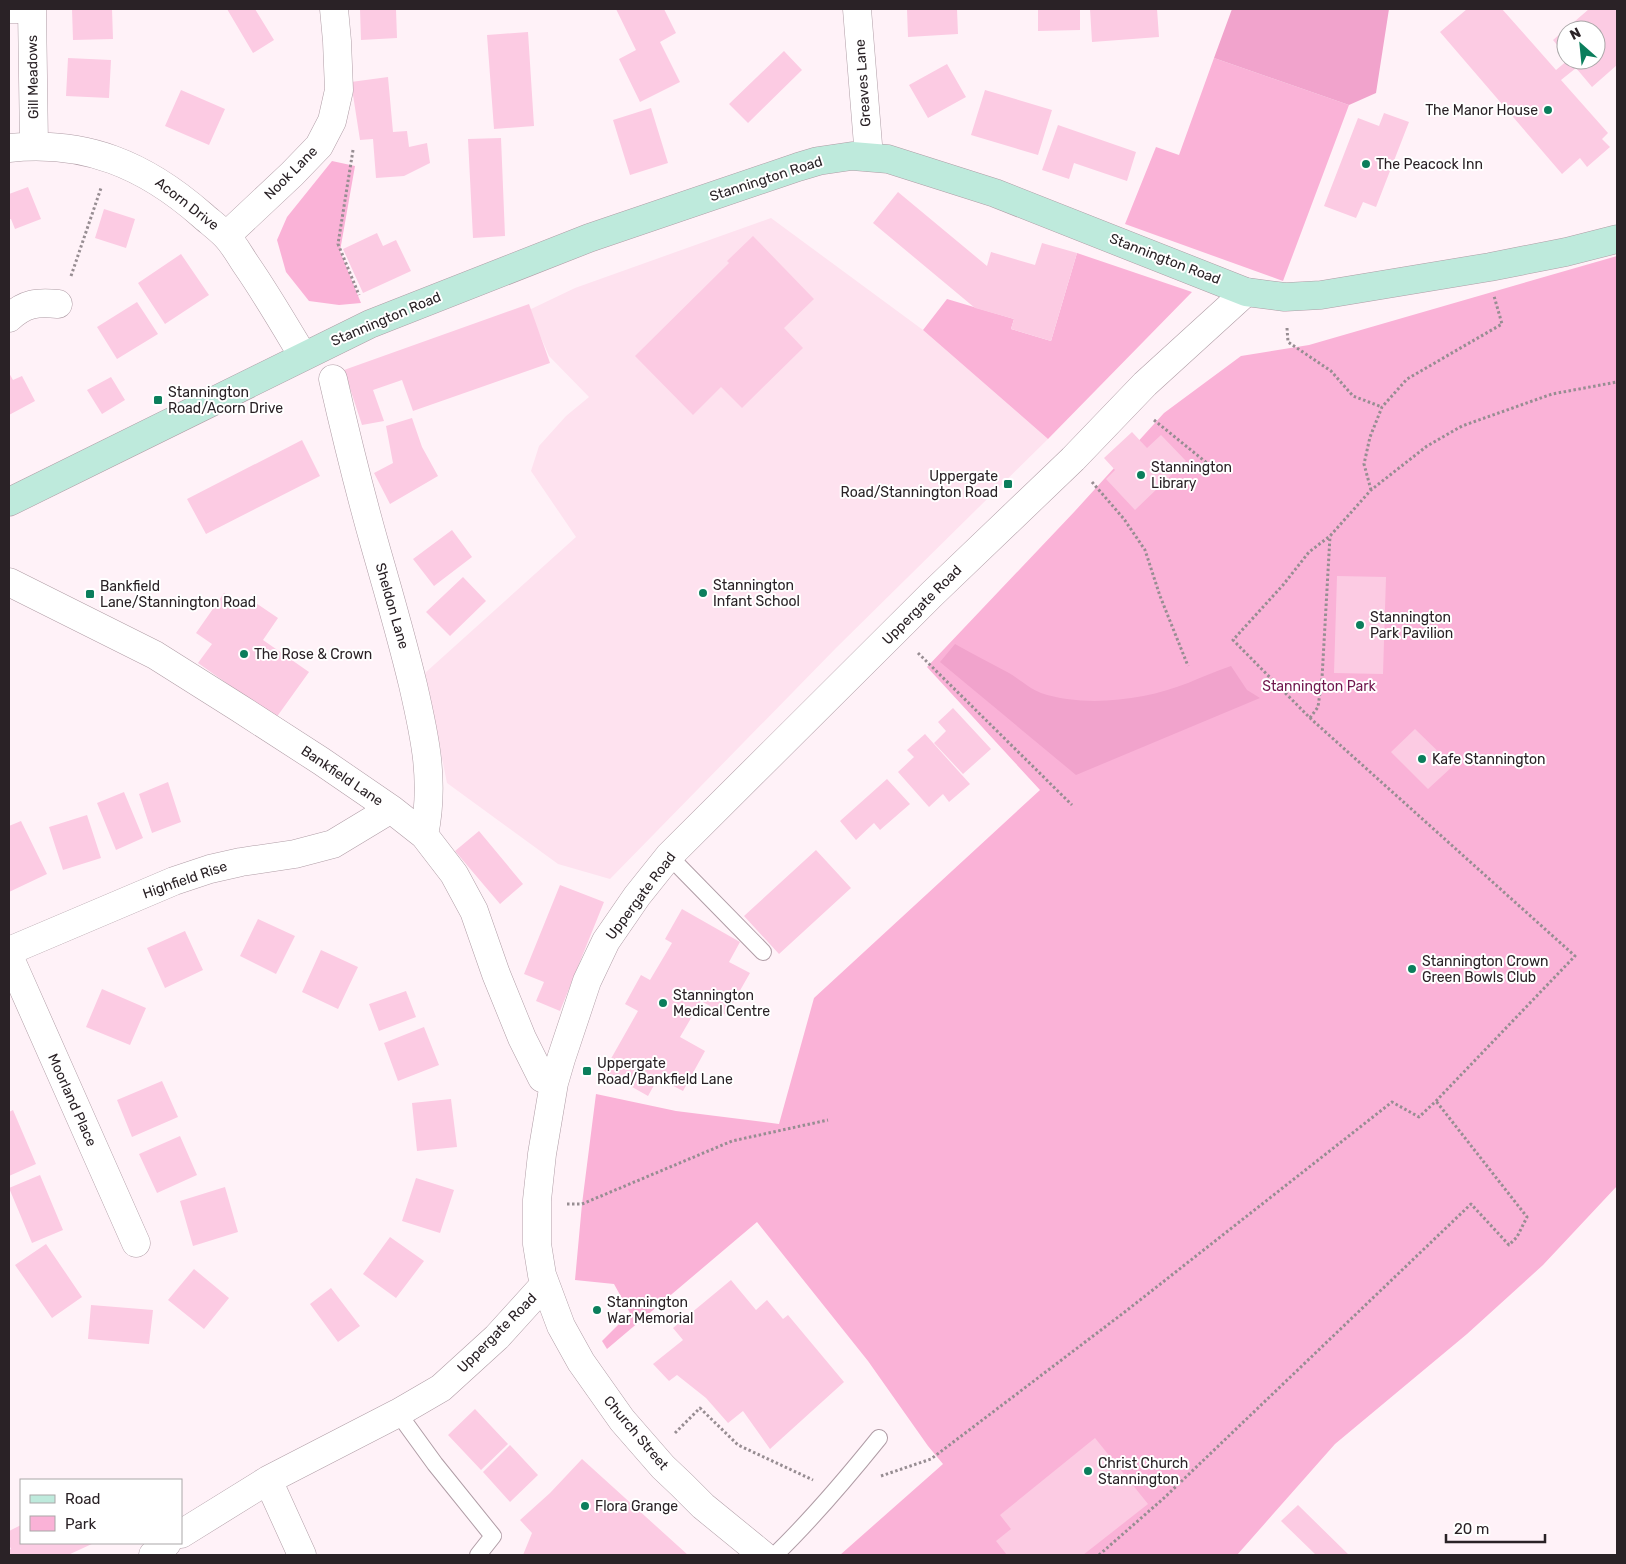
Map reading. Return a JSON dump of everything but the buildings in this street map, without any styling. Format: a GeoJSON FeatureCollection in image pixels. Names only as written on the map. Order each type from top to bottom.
{"type":"FeatureCollection","features":[{"type":"Feature","properties":{"kind":"main road","name":"Stannington Road"},"geometry":{"type":"LineString","coordinates":[[9,502],[122,448],[370,324],[580,241],[798,167],[832,158],[869,157],[910,166],[995,193],[1246,292],[1285,297],[1321,295],[1490,267],[1566,252],[1617,238]]}},
{"type":"Feature","properties":{"kind":"street","name":"Gill Meadows"},"geometry":{"type":"LineString","coordinates":[[9,9],[32,9],[21,147]]}},
{"type":"Feature","properties":{"kind":"street","name":"Nook Lane"},"geometry":{"type":"LineString","coordinates":[[226,236],[319,146],[332,121],[339,90],[338,41],[334,9]]}},
{"type":"Feature","properties":{"kind":"street","name":"Greaves Lane"},"geometry":{"type":"LineString","coordinates":[[857,9],[869,157]]}},
{"type":"Feature","properties":{"kind":"street","name":"Acorn Drive"},"geometry":{"type":"LineString","coordinates":[[21,147],[75,149],[114,159],[152,177],[182,197],[226,236],[264,292],[303,356]]}},
{"type":"Feature","properties":{"kind":"street","name":"Uppergate Road"},"geometry":{"type":"LineString","coordinates":[[182,1533],[268,1480],[398,1413],[441,1388],[497,1337],[545,1284],[537,1244],[537,1203],[542,1154],[554,1083],[587,981],[606,941],[637,896],[669,856],[1073,459],[1145,384],[1246,292]]}},
{"type":"Feature","properties":{"kind":"street"},"geometry":{"type":"LineString","coordinates":[[9,318],[28,304],[58,304]]}},
{"type":"Feature","properties":{"kind":"street","name":"Sheldon Lane"},"geometry":{"type":"LineString","coordinates":[[333,379],[358,486],[404,647],[423,732],[430,786],[429,811],[424,835]]}},
{"type":"Feature","properties":{"kind":"street","name":"Bankfield Lane"},"geometry":{"type":"LineString","coordinates":[[9,582],[154,655],[240,708],[391,809],[424,835],[454,874],[474,911],[522,1038],[542,1078],[554,1083]]}},
{"type":"Feature","properties":{"kind":"street","name":"Highfield Rise"},"geometry":{"type":"LineString","coordinates":[[9,951],[174,882],[210,869],[241,862],[295,854],[333,844],[391,809]]}},
{"type":"Feature","properties":{"kind":"street","name":"Moorland Place"},"geometry":{"type":"LineString","coordinates":[[9,956],[136,1244]]}},
{"type":"Feature","properties":{"kind":"street","name":"Church Street"},"geometry":{"type":"LineString","coordinates":[[545,1284],[561,1326],[581,1362],[622,1420],[703,1506],[764,1555]]}},
{"type":"Feature","properties":{"kind":"street"},"geometry":{"type":"LineString","coordinates":[[268,1480],[302,1555]]}},
{"type":"Feature","properties":{"kind":"street"},"geometry":{"type":"LineString","coordinates":[[153,1555],[166,1544]]}},
{"type":"Feature","properties":{"kind":"lane"},"geometry":{"type":"LineString","coordinates":[[669,856],[762,952]]}},
{"type":"Feature","properties":{"kind":"lane"},"geometry":{"type":"LineString","coordinates":[[398,1413],[435,1464],[493,1536],[478,1555]]}},
{"type":"Feature","properties":{"kind":"lane"},"geometry":{"type":"LineString","coordinates":[[775,1555],[806,1526],[879,1438]]}},
{"type":"Feature","properties":{"kind":"path"},"geometry":{"type":"LineString","coordinates":[[352,142],[354,151],[338,244],[370,324]]}},
{"type":"Feature","properties":{"kind":"path"},"geometry":{"type":"LineString","coordinates":[[58,304],[76,265],[100,191],[114,159]]}},
{"type":"Feature","properties":{"kind":"path"},"geometry":{"type":"LineString","coordinates":[[1372,490],[1364,464],[1370,437],[1382,407],[1408,379],[1502,324],[1493,292],[1490,267]]}},
{"type":"Feature","properties":{"kind":"path"},"geometry":{"type":"LineString","coordinates":[[1285,297],[1288,342],[1330,371],[1353,396],[1382,407]]}},
{"type":"Feature","properties":{"kind":"path"},"geometry":{"type":"LineString","coordinates":[[652,1454],[700,1408],[738,1445],[836,1491],[931,1459],[1126,1311],[1392,1102],[1419,1117],[1575,956],[1310,718],[1233,640],[1283,585],[1309,552],[1330,536],[1372,490],[1427,446],[1462,426],[1552,394],[1617,382]]}},
{"type":"Feature","properties":{"kind":"path"},"geometry":{"type":"LineString","coordinates":[[1130,400],[1218,472]]}},
{"type":"Feature","properties":{"kind":"path"},"geometry":{"type":"LineString","coordinates":[[1073,459],[1124,519],[1145,550],[1160,596],[1188,666]]}},
{"type":"Feature","properties":{"kind":"path"},"geometry":{"type":"LineString","coordinates":[[1310,718],[1318,707],[1322,678],[1330,536]]}},
{"type":"Feature","properties":{"kind":"path"},"geometry":{"type":"LineString","coordinates":[[896,632],[1072,805]]}},
{"type":"Feature","properties":{"kind":"path"},"geometry":{"type":"LineString","coordinates":[[1099,1555],[1171,1491],[1471,1204],[1510,1245],[1517,1237],[1526,1217],[1436,1101]]}},
{"type":"Feature","properties":{"kind":"path"},"geometry":{"type":"LineString","coordinates":[[537,1203],[582,1204],[732,1141],[828,1120]]}},
{"type":"Feature","properties":{"kind":"shaded area"},"geometry":{"type":"Polygon","coordinates":[[[1232,9],[1389,9],[1376,93],[1349,105],[1214,58],[1232,9]]]}},
{"type":"Feature","properties":{"kind":"shaded area","name":"Stannington Infant School"},"geometry":{"type":"Polygon","coordinates":[[[771,218],[923,330],[1048,439],[836,648],[610,879],[558,864],[447,783],[425,673],[576,537],[531,471],[539,446],[566,416],[589,397],[549,356],[529,310],[575,288],[771,218]]]}},
{"type":"Feature","properties":{"kind":"shaded area"},"geometry":{"type":"Polygon","coordinates":[[[955,644],[1009,673],[1037,691],[1058,698],[1096,701],[1134,698],[1171,689],[1231,666],[1247,690],[1260,698],[1076,775],[940,662],[955,644]]]}},
{"type":"Feature","properties":{"kind":"green space"},"geometry":{"type":"Polygon","coordinates":[[[1214,58],[1349,105],[1283,281],[1125,224],[1156,147],[1179,155],[1214,58]]]}},
{"type":"Feature","properties":{"kind":"green space"},"geometry":{"type":"Polygon","coordinates":[[[332,161],[355,166],[340,251],[361,303],[339,305],[309,301],[286,272],[277,240],[287,217],[332,161]]]}},
{"type":"Feature","properties":{"kind":"green space"},"geometry":{"type":"Polygon","coordinates":[[[1077,253],[1192,292],[1048,439],[923,330],[947,299],[1014,319],[1011,329],[1051,341],[1077,253]]]}},
{"type":"Feature","properties":{"kind":"green space","name":"Stannington Park"},"geometry":{"type":"Polygon","coordinates":[[[1617,256],[1617,1186],[1543,1265],[1467,1334],[1335,1444],[1237,1555],[840,1555],[943,1464],[928,1446],[868,1361],[757,1222],[607,1349],[602,1341],[630,1313],[614,1284],[575,1280],[582,1204],[596,1094],[676,1111],[779,1124],[814,998],[1040,790],[927,667],[1075,511],[1164,413],[1241,356],[1309,345],[1617,256]]]}},
{"type":"Feature","properties":{"kind":"place","name":"The Manor House"},"geometry":{"type":"Point","coordinates":[1548,110]}},
{"type":"Feature","properties":{"kind":"place","name":"The Peacock Inn"},"geometry":{"type":"Point","coordinates":[1366,164]}},
{"type":"Feature","properties":{"kind":"place","name":"Stannington Road/Acorn Drive"},"geometry":{"type":"Point","coordinates":[158,400]}},
{"type":"Feature","properties":{"kind":"place","name":"Stannington Library"},"geometry":{"type":"Point","coordinates":[1141,475]}},
{"type":"Feature","properties":{"kind":"place","name":"Uppergate Road/Stannington Road"},"geometry":{"type":"Point","coordinates":[1008,484]}},
{"type":"Feature","properties":{"kind":"place","name":"Stannington Infant School"},"geometry":{"type":"Point","coordinates":[703,593]}},
{"type":"Feature","properties":{"kind":"place","name":"Bankfield Lane/Stannington Road"},"geometry":{"type":"Point","coordinates":[90,594]}},
{"type":"Feature","properties":{"kind":"place","name":"Stannington Park Pavilion"},"geometry":{"type":"Point","coordinates":[1360,625]}},
{"type":"Feature","properties":{"kind":"place","name":"The Rose & Crown"},"geometry":{"type":"Point","coordinates":[244,654]}},
{"type":"Feature","properties":{"kind":"place","name":"Kafe Stannington"},"geometry":{"type":"Point","coordinates":[1422,759]}},
{"type":"Feature","properties":{"kind":"place","name":"Stannington Crown Green Bowls Club"},"geometry":{"type":"Point","coordinates":[1412,969]}},
{"type":"Feature","properties":{"kind":"place","name":"Stannington Medical Centre"},"geometry":{"type":"Point","coordinates":[663,1003]}},
{"type":"Feature","properties":{"kind":"place","name":"Uppergate Road/Bankfield Lane"},"geometry":{"type":"Point","coordinates":[587,1071]}},
{"type":"Feature","properties":{"kind":"place","name":"Stannington War Memorial"},"geometry":{"type":"Point","coordinates":[597,1310]}},
{"type":"Feature","properties":{"kind":"place","name":"Christ Church Stannington"},"geometry":{"type":"Point","coordinates":[1088,1471]}},
{"type":"Feature","properties":{"kind":"place","name":"Flora Grange"},"geometry":{"type":"Point","coordinates":[585,1506]}}]}
